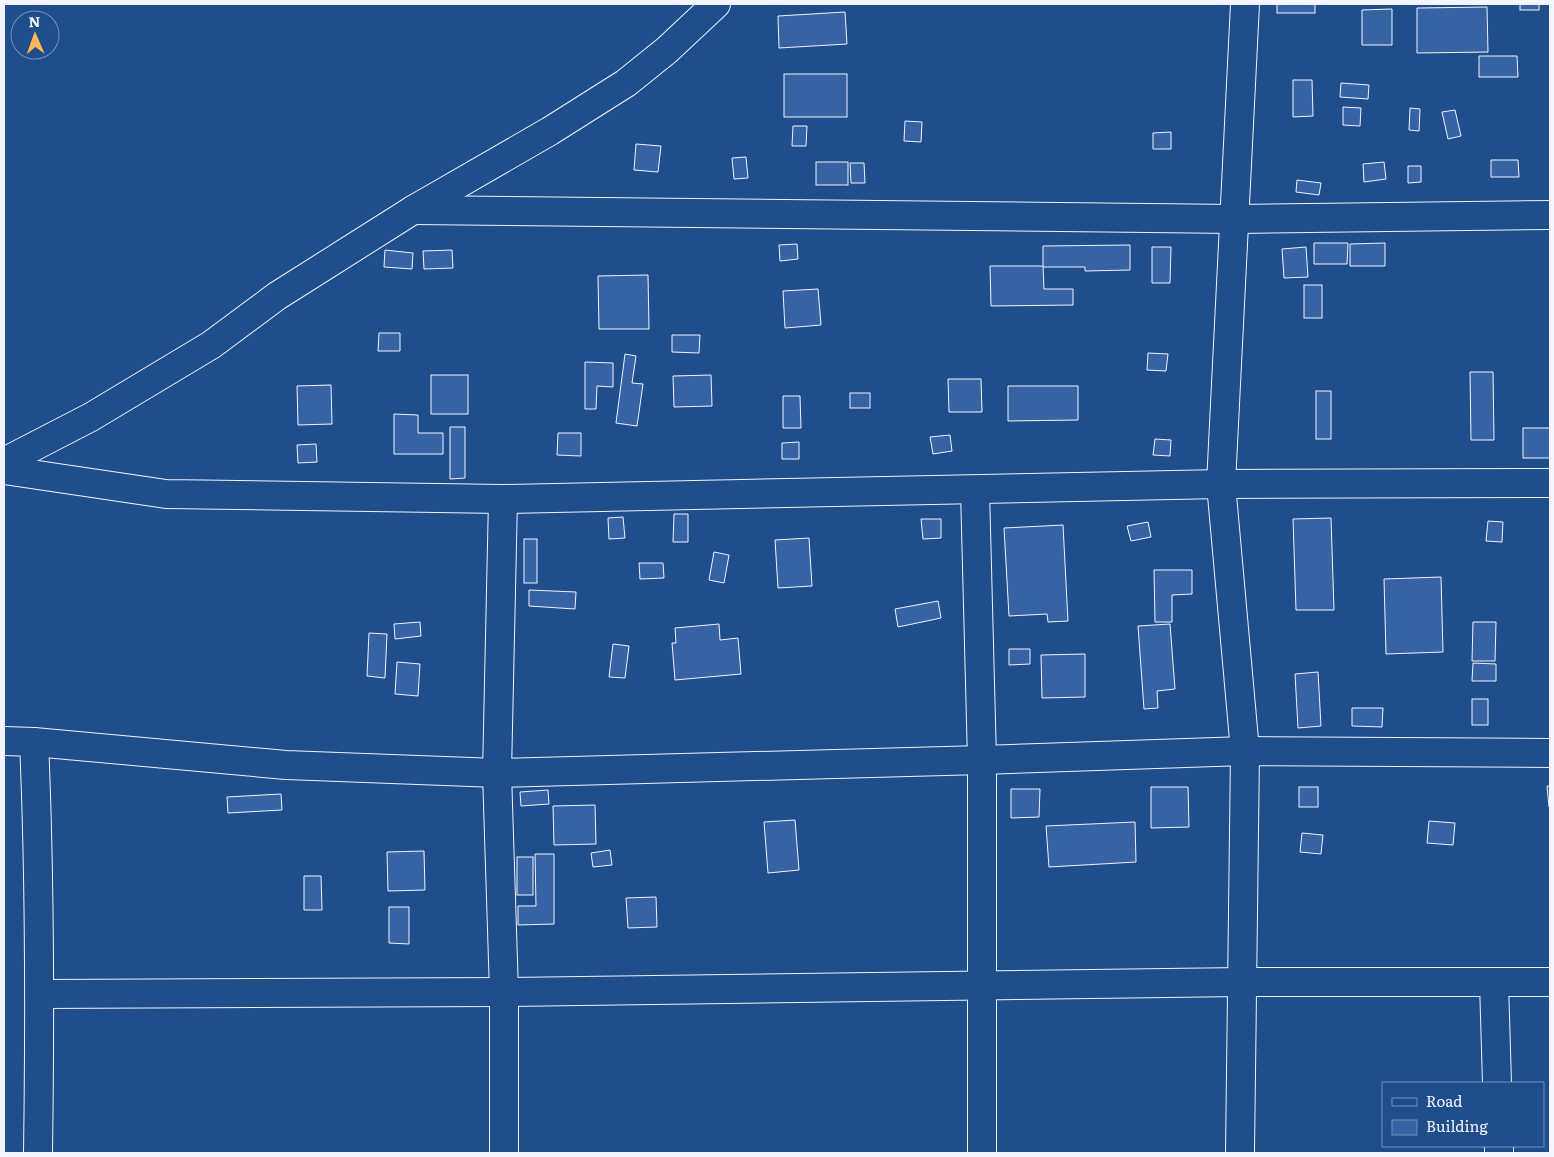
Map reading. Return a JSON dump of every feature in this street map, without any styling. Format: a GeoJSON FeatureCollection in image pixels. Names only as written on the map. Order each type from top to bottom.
{"type":"FeatureCollection","features":[{"type":"Feature","properties":{"kind":"street"},"geometry":{"type":"LineString","coordinates":[[4,462],[91,417],[211,345],[278,296],[413,210],[550,131],[626,83],[666,50],[716,4]]}},
{"type":"Feature","properties":{"kind":"street"},"geometry":{"type":"LineString","coordinates":[[1240,1153],[1244,751],[1222,484],[1245,4]]}},
{"type":"Feature","properties":{"kind":"street"},"geometry":{"type":"LineString","coordinates":[[413,210],[1236,219],[1550,215]]}},
{"type":"Feature","properties":{"kind":"street"},"geometry":{"type":"LineString","coordinates":[[4,470],[166,494],[503,499],[1222,484],[1550,483]]}},
{"type":"Feature","properties":{"kind":"street"},"geometry":{"type":"LineString","coordinates":[[975,490],[982,760],[984,987],[982,1153]]}},
{"type":"Feature","properties":{"kind":"street"},"geometry":{"type":"LineString","coordinates":[[503,499],[497,773],[504,992],[504,1153]]}},
{"type":"Feature","properties":{"kind":"street"},"geometry":{"type":"LineString","coordinates":[[4,741],[34,742],[286,765],[497,773],[1244,751],[1550,753]]}},
{"type":"Feature","properties":{"kind":"street"},"geometry":{"type":"LineString","coordinates":[[34,742],[40,866],[41,994],[38,1153]]}},
{"type":"Feature","properties":{"kind":"street"},"geometry":{"type":"LineString","coordinates":[[41,994],[504,992],[984,987],[1241,982],[1550,982]]}},
{"type":"Feature","properties":{"kind":"street"},"geometry":{"type":"LineString","coordinates":[[1494,983],[1497,1082]]}},
{"type":"Feature","properties":{"kind":"building"},"geometry":{"type":"Polygon","coordinates":[[[1277,4],[1315,4],[1315,13],[1277,13],[1277,4]]]}},
{"type":"Feature","properties":{"kind":"building"},"geometry":{"type":"Polygon","coordinates":[[[1520,4],[1539,4],[1539,10],[1520,10],[1520,4]]]}},
{"type":"Feature","properties":{"kind":"building"},"geometry":{"type":"Polygon","coordinates":[[[1487,7],[1488,52],[1417,53],[1417,8],[1487,7]]]}},
{"type":"Feature","properties":{"kind":"building"},"geometry":{"type":"Polygon","coordinates":[[[1392,9],[1392,45],[1362,45],[1362,10],[1392,9]]]}},
{"type":"Feature","properties":{"kind":"building"},"geometry":{"type":"Polygon","coordinates":[[[845,12],[847,44],[779,48],[778,16],[845,12]]]}},
{"type":"Feature","properties":{"kind":"building"},"geometry":{"type":"Polygon","coordinates":[[[1479,56],[1517,56],[1518,77],[1479,77],[1479,56]]]}},
{"type":"Feature","properties":{"kind":"building"},"geometry":{"type":"Polygon","coordinates":[[[784,74],[847,74],[847,117],[784,117],[784,74]]]}},
{"type":"Feature","properties":{"kind":"building"},"geometry":{"type":"Polygon","coordinates":[[[1293,80],[1312,80],[1313,116],[1293,117],[1293,80]]]}},
{"type":"Feature","properties":{"kind":"building"},"geometry":{"type":"Polygon","coordinates":[[[1341,83],[1369,85],[1368,99],[1340,97],[1341,83]]]}},
{"type":"Feature","properties":{"kind":"building"},"geometry":{"type":"Polygon","coordinates":[[[1343,107],[1361,108],[1360,126],[1343,125],[1343,107]]]}},
{"type":"Feature","properties":{"kind":"building"},"geometry":{"type":"Polygon","coordinates":[[[1410,108],[1420,109],[1419,131],[1409,130],[1410,108]]]}},
{"type":"Feature","properties":{"kind":"building"},"geometry":{"type":"Polygon","coordinates":[[[1455,110],[1461,136],[1448,139],[1442,112],[1455,110]]]}},
{"type":"Feature","properties":{"kind":"building"},"geometry":{"type":"Polygon","coordinates":[[[905,121],[922,122],[921,142],[904,141],[905,121]]]}},
{"type":"Feature","properties":{"kind":"building"},"geometry":{"type":"Polygon","coordinates":[[[793,126],[807,126],[806,146],[792,146],[793,126]]]}},
{"type":"Feature","properties":{"kind":"building"},"geometry":{"type":"Polygon","coordinates":[[[1171,132],[1171,149],[1153,149],[1153,133],[1171,132]]]}},
{"type":"Feature","properties":{"kind":"building"},"geometry":{"type":"Polygon","coordinates":[[[636,144],[661,146],[658,172],[634,170],[636,144]]]}},
{"type":"Feature","properties":{"kind":"building"},"geometry":{"type":"Polygon","coordinates":[[[746,157],[748,178],[734,179],[732,158],[746,157]]]}},
{"type":"Feature","properties":{"kind":"building"},"geometry":{"type":"Polygon","coordinates":[[[1491,160],[1518,160],[1519,177],[1491,177],[1491,160]]]}},
{"type":"Feature","properties":{"kind":"building"},"geometry":{"type":"Polygon","coordinates":[[[816,162],[848,162],[848,185],[816,185],[816,162]]]}},
{"type":"Feature","properties":{"kind":"building"},"geometry":{"type":"Polygon","coordinates":[[[1384,162],[1386,179],[1364,182],[1363,164],[1384,162]]]}},
{"type":"Feature","properties":{"kind":"building"},"geometry":{"type":"Polygon","coordinates":[[[850,163],[864,163],[865,183],[851,183],[850,163]]]}},
{"type":"Feature","properties":{"kind":"building"},"geometry":{"type":"Polygon","coordinates":[[[1408,166],[1421,166],[1421,182],[1408,183],[1408,166]]]}},
{"type":"Feature","properties":{"kind":"building"},"geometry":{"type":"Polygon","coordinates":[[[1297,180],[1321,183],[1319,195],[1296,192],[1297,180]]]}},
{"type":"Feature","properties":{"kind":"building"},"geometry":{"type":"Polygon","coordinates":[[[1314,243],[1348,243],[1347,264],[1314,264],[1314,243]]]}},
{"type":"Feature","properties":{"kind":"building"},"geometry":{"type":"Polygon","coordinates":[[[1385,243],[1385,266],[1350,266],[1350,244],[1385,243]]]}},
{"type":"Feature","properties":{"kind":"building"},"geometry":{"type":"Polygon","coordinates":[[[797,244],[798,259],[780,261],[779,245],[797,244]]]}},
{"type":"Feature","properties":{"kind":"building"},"geometry":{"type":"Polygon","coordinates":[[[1130,245],[1130,270],[1085,271],[1085,267],[1043,267],[1043,246],[1130,245]]]}},
{"type":"Feature","properties":{"kind":"building"},"geometry":{"type":"Polygon","coordinates":[[[1152,247],[1171,247],[1170,283],[1152,283],[1152,247]]]}},
{"type":"Feature","properties":{"kind":"building"},"geometry":{"type":"Polygon","coordinates":[[[1306,247],[1308,277],[1284,278],[1282,249],[1306,247]]]}},
{"type":"Feature","properties":{"kind":"building"},"geometry":{"type":"Polygon","coordinates":[[[385,250],[413,253],[412,269],[384,267],[385,250]]]}},
{"type":"Feature","properties":{"kind":"building"},"geometry":{"type":"Polygon","coordinates":[[[452,250],[453,268],[424,269],[423,251],[452,250]]]}},
{"type":"Feature","properties":{"kind":"building"},"geometry":{"type":"Polygon","coordinates":[[[990,266],[1043,266],[1044,289],[1073,289],[1073,305],[991,306],[990,266]]]}},
{"type":"Feature","properties":{"kind":"building"},"geometry":{"type":"Polygon","coordinates":[[[648,275],[649,329],[599,329],[598,276],[648,275]]]}},
{"type":"Feature","properties":{"kind":"building"},"geometry":{"type":"Polygon","coordinates":[[[1304,285],[1322,285],[1322,318],[1304,318],[1304,285]]]}},
{"type":"Feature","properties":{"kind":"building"},"geometry":{"type":"Polygon","coordinates":[[[818,289],[821,325],[785,328],[783,291],[818,289]]]}},
{"type":"Feature","properties":{"kind":"building"},"geometry":{"type":"Polygon","coordinates":[[[379,333],[400,333],[400,351],[378,351],[379,333]]]}},
{"type":"Feature","properties":{"kind":"building"},"geometry":{"type":"Polygon","coordinates":[[[672,335],[700,335],[699,353],[672,352],[672,335]]]}},
{"type":"Feature","properties":{"kind":"building"},"geometry":{"type":"Polygon","coordinates":[[[1148,353],[1168,354],[1166,371],[1147,370],[1148,353]]]}},
{"type":"Feature","properties":{"kind":"building"},"geometry":{"type":"Polygon","coordinates":[[[625,354],[636,356],[632,383],[643,384],[637,426],[616,423],[625,354]]]}},
{"type":"Feature","properties":{"kind":"building"},"geometry":{"type":"Polygon","coordinates":[[[585,362],[613,363],[613,387],[597,386],[596,409],[585,409],[585,362]]]}},
{"type":"Feature","properties":{"kind":"building"},"geometry":{"type":"Polygon","coordinates":[[[1470,372],[1493,372],[1494,440],[1471,440],[1470,372]]]}},
{"type":"Feature","properties":{"kind":"building"},"geometry":{"type":"Polygon","coordinates":[[[431,375],[468,375],[468,414],[431,414],[431,375]]]}},
{"type":"Feature","properties":{"kind":"building"},"geometry":{"type":"Polygon","coordinates":[[[711,375],[712,406],[674,407],[673,376],[711,375]]]}},
{"type":"Feature","properties":{"kind":"building"},"geometry":{"type":"Polygon","coordinates":[[[948,379],[981,379],[982,412],[949,412],[948,379]]]}},
{"type":"Feature","properties":{"kind":"building"},"geometry":{"type":"Polygon","coordinates":[[[331,385],[332,424],[298,425],[297,386],[331,385]]]}},
{"type":"Feature","properties":{"kind":"building"},"geometry":{"type":"Polygon","coordinates":[[[1008,386],[1078,386],[1078,420],[1008,421],[1008,386]]]}},
{"type":"Feature","properties":{"kind":"building"},"geometry":{"type":"Polygon","coordinates":[[[1316,391],[1331,391],[1331,439],[1316,439],[1316,391]]]}},
{"type":"Feature","properties":{"kind":"building"},"geometry":{"type":"Polygon","coordinates":[[[850,393],[870,393],[870,408],[850,408],[850,393]]]}},
{"type":"Feature","properties":{"kind":"building"},"geometry":{"type":"Polygon","coordinates":[[[783,396],[800,396],[801,428],[783,428],[783,396]]]}},
{"type":"Feature","properties":{"kind":"building"},"geometry":{"type":"Polygon","coordinates":[[[394,414],[418,415],[418,433],[443,433],[443,454],[394,454],[394,414]]]}},
{"type":"Feature","properties":{"kind":"building"},"geometry":{"type":"Polygon","coordinates":[[[450,427],[465,427],[465,478],[450,479],[450,427]]]}},
{"type":"Feature","properties":{"kind":"building"},"geometry":{"type":"Polygon","coordinates":[[[1523,428],[1550,428],[1550,458],[1523,458],[1523,428]]]}},
{"type":"Feature","properties":{"kind":"building"},"geometry":{"type":"Polygon","coordinates":[[[558,433],[581,433],[581,456],[557,455],[558,433]]]}},
{"type":"Feature","properties":{"kind":"building"},"geometry":{"type":"Polygon","coordinates":[[[950,435],[952,451],[933,454],[930,437],[950,435]]]}},
{"type":"Feature","properties":{"kind":"building"},"geometry":{"type":"Polygon","coordinates":[[[1155,439],[1171,440],[1170,456],[1153,455],[1155,439]]]}},
{"type":"Feature","properties":{"kind":"building"},"geometry":{"type":"Polygon","coordinates":[[[799,442],[799,459],[782,459],[782,443],[799,442]]]}},
{"type":"Feature","properties":{"kind":"building"},"geometry":{"type":"Polygon","coordinates":[[[316,444],[317,462],[298,463],[297,445],[316,444]]]}},
{"type":"Feature","properties":{"kind":"building"},"geometry":{"type":"Polygon","coordinates":[[[674,514],[688,514],[688,542],[673,542],[674,514]]]}},
{"type":"Feature","properties":{"kind":"building"},"geometry":{"type":"Polygon","coordinates":[[[623,517],[625,538],[609,539],[608,518],[623,517]]]}},
{"type":"Feature","properties":{"kind":"building"},"geometry":{"type":"Polygon","coordinates":[[[1331,518],[1334,610],[1296,610],[1293,519],[1331,518]]]}},
{"type":"Feature","properties":{"kind":"building"},"geometry":{"type":"Polygon","coordinates":[[[921,519],[941,519],[941,538],[923,539],[921,519]]]}},
{"type":"Feature","properties":{"kind":"building"},"geometry":{"type":"Polygon","coordinates":[[[1488,521],[1503,522],[1502,542],[1486,541],[1488,521]]]}},
{"type":"Feature","properties":{"kind":"building"},"geometry":{"type":"Polygon","coordinates":[[[1148,522],[1151,537],[1131,541],[1127,526],[1148,522]]]}},
{"type":"Feature","properties":{"kind":"building"},"geometry":{"type":"Polygon","coordinates":[[[1063,525],[1068,621],[1048,622],[1047,614],[1009,616],[1004,528],[1063,525]]]}},
{"type":"Feature","properties":{"kind":"building"},"geometry":{"type":"Polygon","coordinates":[[[809,538],[812,586],[778,588],[775,540],[809,538]]]}},
{"type":"Feature","properties":{"kind":"building"},"geometry":{"type":"Polygon","coordinates":[[[524,539],[537,539],[537,583],[524,583],[524,539]]]}},
{"type":"Feature","properties":{"kind":"building"},"geometry":{"type":"Polygon","coordinates":[[[714,552],[729,555],[724,583],[709,580],[714,552]]]}},
{"type":"Feature","properties":{"kind":"building"},"geometry":{"type":"Polygon","coordinates":[[[639,563],[663,563],[664,578],[640,579],[639,563]]]}},
{"type":"Feature","properties":{"kind":"building"},"geometry":{"type":"Polygon","coordinates":[[[1154,570],[1192,570],[1192,594],[1172,595],[1172,622],[1155,622],[1154,570]]]}},
{"type":"Feature","properties":{"kind":"building"},"geometry":{"type":"Polygon","coordinates":[[[1441,577],[1443,652],[1386,654],[1384,579],[1441,577]]]}},
{"type":"Feature","properties":{"kind":"building"},"geometry":{"type":"Polygon","coordinates":[[[529,590],[576,592],[575,609],[529,606],[529,590]]]}},
{"type":"Feature","properties":{"kind":"building"},"geometry":{"type":"Polygon","coordinates":[[[938,601],[941,618],[898,627],[895,609],[938,601]]]}},
{"type":"Feature","properties":{"kind":"building"},"geometry":{"type":"Polygon","coordinates":[[[420,622],[421,636],[395,639],[394,624],[420,622]]]}},
{"type":"Feature","properties":{"kind":"building"},"geometry":{"type":"Polygon","coordinates":[[[1473,622],[1496,622],[1495,661],[1472,661],[1473,622]]]}},
{"type":"Feature","properties":{"kind":"building"},"geometry":{"type":"Polygon","coordinates":[[[719,624],[720,640],[738,638],[741,674],[675,680],[672,643],[676,643],[675,628],[719,624]]]}},
{"type":"Feature","properties":{"kind":"building"},"geometry":{"type":"Polygon","coordinates":[[[1170,624],[1175,689],[1157,691],[1158,708],[1144,709],[1138,626],[1170,624]]]}},
{"type":"Feature","properties":{"kind":"building"},"geometry":{"type":"Polygon","coordinates":[[[369,633],[387,634],[385,678],[367,676],[369,633]]]}},
{"type":"Feature","properties":{"kind":"building"},"geometry":{"type":"Polygon","coordinates":[[[613,644],[629,646],[625,678],[609,677],[613,644]]]}},
{"type":"Feature","properties":{"kind":"building"},"geometry":{"type":"Polygon","coordinates":[[[1009,649],[1030,649],[1030,664],[1009,665],[1009,649]]]}},
{"type":"Feature","properties":{"kind":"building"},"geometry":{"type":"Polygon","coordinates":[[[1085,654],[1085,697],[1042,698],[1041,655],[1085,654]]]}},
{"type":"Feature","properties":{"kind":"building"},"geometry":{"type":"Polygon","coordinates":[[[397,662],[420,664],[418,696],[395,694],[397,662]]]}},
{"type":"Feature","properties":{"kind":"building"},"geometry":{"type":"Polygon","coordinates":[[[1473,663],[1496,664],[1496,681],[1472,681],[1473,663]]]}},
{"type":"Feature","properties":{"kind":"building"},"geometry":{"type":"Polygon","coordinates":[[[1318,672],[1321,726],[1298,728],[1295,674],[1318,672]]]}},
{"type":"Feature","properties":{"kind":"building"},"geometry":{"type":"Polygon","coordinates":[[[1472,699],[1488,699],[1488,725],[1472,725],[1472,699]]]}},
{"type":"Feature","properties":{"kind":"building"},"geometry":{"type":"Polygon","coordinates":[[[1352,708],[1383,708],[1382,727],[1352,726],[1352,708]]]}},
{"type":"Feature","properties":{"kind":"building"},"geometry":{"type":"Polygon","coordinates":[[[1547,786],[1550,786],[1549,807],[1547,786]]]}},
{"type":"Feature","properties":{"kind":"building"},"geometry":{"type":"Polygon","coordinates":[[[1151,787],[1188,787],[1189,827],[1151,828],[1151,787]]]}},
{"type":"Feature","properties":{"kind":"building"},"geometry":{"type":"Polygon","coordinates":[[[1299,787],[1318,787],[1318,807],[1299,807],[1299,787]]]}},
{"type":"Feature","properties":{"kind":"building"},"geometry":{"type":"Polygon","coordinates":[[[1011,789],[1040,789],[1039,817],[1011,818],[1011,789]]]}},
{"type":"Feature","properties":{"kind":"building"},"geometry":{"type":"Polygon","coordinates":[[[548,790],[549,804],[521,806],[520,792],[548,790]]]}},
{"type":"Feature","properties":{"kind":"building"},"geometry":{"type":"Polygon","coordinates":[[[281,794],[282,810],[228,813],[227,797],[281,794]]]}},
{"type":"Feature","properties":{"kind":"building"},"geometry":{"type":"Polygon","coordinates":[[[595,805],[596,844],[554,845],[553,806],[595,805]]]}},
{"type":"Feature","properties":{"kind":"building"},"geometry":{"type":"Polygon","coordinates":[[[795,820],[799,870],[768,873],[764,822],[795,820]]]}},
{"type":"Feature","properties":{"kind":"building"},"geometry":{"type":"Polygon","coordinates":[[[1429,821],[1455,823],[1453,845],[1427,843],[1429,821]]]}},
{"type":"Feature","properties":{"kind":"building"},"geometry":{"type":"Polygon","coordinates":[[[1135,822],[1136,862],[1049,867],[1046,826],[1135,822]]]}},
{"type":"Feature","properties":{"kind":"building"},"geometry":{"type":"Polygon","coordinates":[[[1302,833],[1323,835],[1321,854],[1300,852],[1302,833]]]}},
{"type":"Feature","properties":{"kind":"building"},"geometry":{"type":"Polygon","coordinates":[[[610,850],[612,865],[593,867],[591,853],[610,850]]]}},
{"type":"Feature","properties":{"kind":"building"},"geometry":{"type":"Polygon","coordinates":[[[424,851],[425,890],[388,891],[387,852],[424,851]]]}},
{"type":"Feature","properties":{"kind":"building"},"geometry":{"type":"Polygon","coordinates":[[[535,854],[554,854],[554,924],[518,925],[518,906],[536,906],[535,854]]]}},
{"type":"Feature","properties":{"kind":"building"},"geometry":{"type":"Polygon","coordinates":[[[517,857],[533,857],[533,895],[517,895],[517,857]]]}},
{"type":"Feature","properties":{"kind":"building"},"geometry":{"type":"Polygon","coordinates":[[[304,876],[321,876],[322,910],[304,910],[304,876]]]}},
{"type":"Feature","properties":{"kind":"building"},"geometry":{"type":"Polygon","coordinates":[[[656,897],[657,927],[628,928],[626,898],[656,897]]]}},
{"type":"Feature","properties":{"kind":"building"},"geometry":{"type":"Polygon","coordinates":[[[389,907],[409,907],[409,944],[389,943],[389,907]]]}}]}
